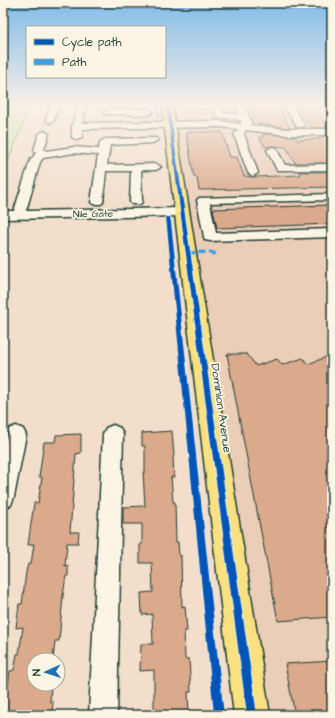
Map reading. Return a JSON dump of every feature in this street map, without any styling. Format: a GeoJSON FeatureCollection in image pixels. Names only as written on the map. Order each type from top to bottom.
{"type":"FeatureCollection","features":[{"type":"Feature","properties":{"kind":"main road","name":"Dominion Avenue"},"geometry":{"type":"LineString","coordinates":[[174,138],[182,212],[252,715]]}},
{"type":"Feature","properties":{"kind":"street"},"geometry":{"type":"LineString","coordinates":[[43,138],[39,150],[43,154]]}},
{"type":"Feature","properties":{"kind":"street"},"geometry":{"type":"LineString","coordinates":[[74,150],[76,138]]}},
{"type":"Feature","properties":{"kind":"street"},"geometry":{"type":"LineString","coordinates":[[97,202],[103,168],[105,142],[118,138]]}},
{"type":"Feature","properties":{"kind":"street"},"geometry":{"type":"LineString","coordinates":[[240,138],[253,173]]}},
{"type":"Feature","properties":{"kind":"street"},"geometry":{"type":"LineString","coordinates":[[19,215],[35,161],[43,154],[61,153],[74,150],[84,152],[104,152]]}},
{"type":"Feature","properties":{"kind":"street"},"geometry":{"type":"LineString","coordinates":[[272,150],[281,168],[332,167]]}},
{"type":"Feature","properties":{"kind":"street"},"geometry":{"type":"LineString","coordinates":[[136,167],[136,202]]}},
{"type":"Feature","properties":{"kind":"street"},"geometry":{"type":"LineString","coordinates":[[103,168],[156,167]]}},
{"type":"Feature","properties":{"kind":"street"},"geometry":{"type":"LineString","coordinates":[[332,197],[203,200],[210,237],[332,233]]}},
{"type":"Feature","properties":{"kind":"street","name":"Nile Gate"},"geometry":{"type":"LineString","coordinates":[[3,215],[182,212]]}},
{"type":"Feature","properties":{"kind":"street"},"geometry":{"type":"LineString","coordinates":[[103,715],[113,434]]}},
{"type":"Feature","properties":{"kind":"street"},"geometry":{"type":"LineString","coordinates":[[3,497],[16,435]]}},
{"type":"Feature","properties":{"kind":"shaded area"},"geometry":{"type":"Polygon","coordinates":[[[178,138],[332,138],[332,715],[270,715],[178,138]]]}},
{"type":"Feature","properties":{"kind":"green space"},"geometry":{"type":"Polygon","coordinates":[[[3,138],[18,138],[3,174],[3,138]]]}},
{"type":"Feature","properties":{"kind":"building"},"geometry":{"type":"Polygon","coordinates":[[[187,138],[224,138],[230,157],[237,157],[244,176],[300,175],[299,172],[332,172],[332,187],[199,190],[197,178],[194,177],[187,138]]]}},
{"type":"Feature","properties":{"kind":"building"},"geometry":{"type":"Polygon","coordinates":[[[259,138],[296,138],[297,140],[332,138],[332,163],[295,163],[286,147],[265,147],[259,138]]]}},
{"type":"Feature","properties":{"kind":"building"},"geometry":{"type":"Polygon","coordinates":[[[332,205],[332,224],[217,228],[213,209],[332,205]]]}},
{"type":"Feature","properties":{"kind":"building"},"geometry":{"type":"Polygon","coordinates":[[[227,354],[247,354],[256,366],[277,359],[282,365],[303,358],[308,364],[332,355],[332,617],[278,621],[227,354]]]}},
{"type":"Feature","properties":{"kind":"building"},"geometry":{"type":"Polygon","coordinates":[[[172,431],[174,477],[171,477],[173,502],[175,502],[176,542],[178,542],[179,556],[181,555],[182,607],[185,606],[187,631],[184,631],[185,659],[189,659],[191,692],[188,692],[189,715],[154,715],[154,670],[140,671],[141,644],[153,644],[152,614],[142,615],[141,593],[153,592],[152,563],[140,563],[142,524],[123,524],[123,507],[145,506],[143,472],[145,472],[145,446],[142,446],[142,433],[172,431]]]}},
{"type":"Feature","properties":{"kind":"building"},"geometry":{"type":"Polygon","coordinates":[[[81,434],[81,453],[76,454],[70,532],[79,532],[78,543],[67,543],[65,566],[68,565],[68,576],[66,576],[63,596],[59,641],[55,641],[54,652],[26,652],[26,692],[51,692],[50,702],[53,701],[52,715],[3,715],[10,671],[14,670],[17,654],[19,654],[23,627],[16,628],[19,604],[22,604],[26,572],[28,564],[31,564],[34,544],[28,545],[34,503],[38,503],[42,477],[39,477],[44,442],[55,442],[56,435],[81,434]]]}},
{"type":"Feature","properties":{"kind":"building"},"geometry":{"type":"Polygon","coordinates":[[[332,661],[332,715],[295,715],[285,664],[332,661]]]}},
{"type":"Feature","properties":{"kind":"marked path"},"geometry":{"type":"LineString","coordinates":[[188,253],[209,252],[217,254]]}},
{"type":"Feature","properties":{"kind":"cycle path"},"geometry":{"type":"LineString","coordinates":[[172,138],[252,715]]}},
{"type":"Feature","properties":{"kind":"cycle path"},"geometry":{"type":"LineString","coordinates":[[168,218],[219,715]]}}]}
